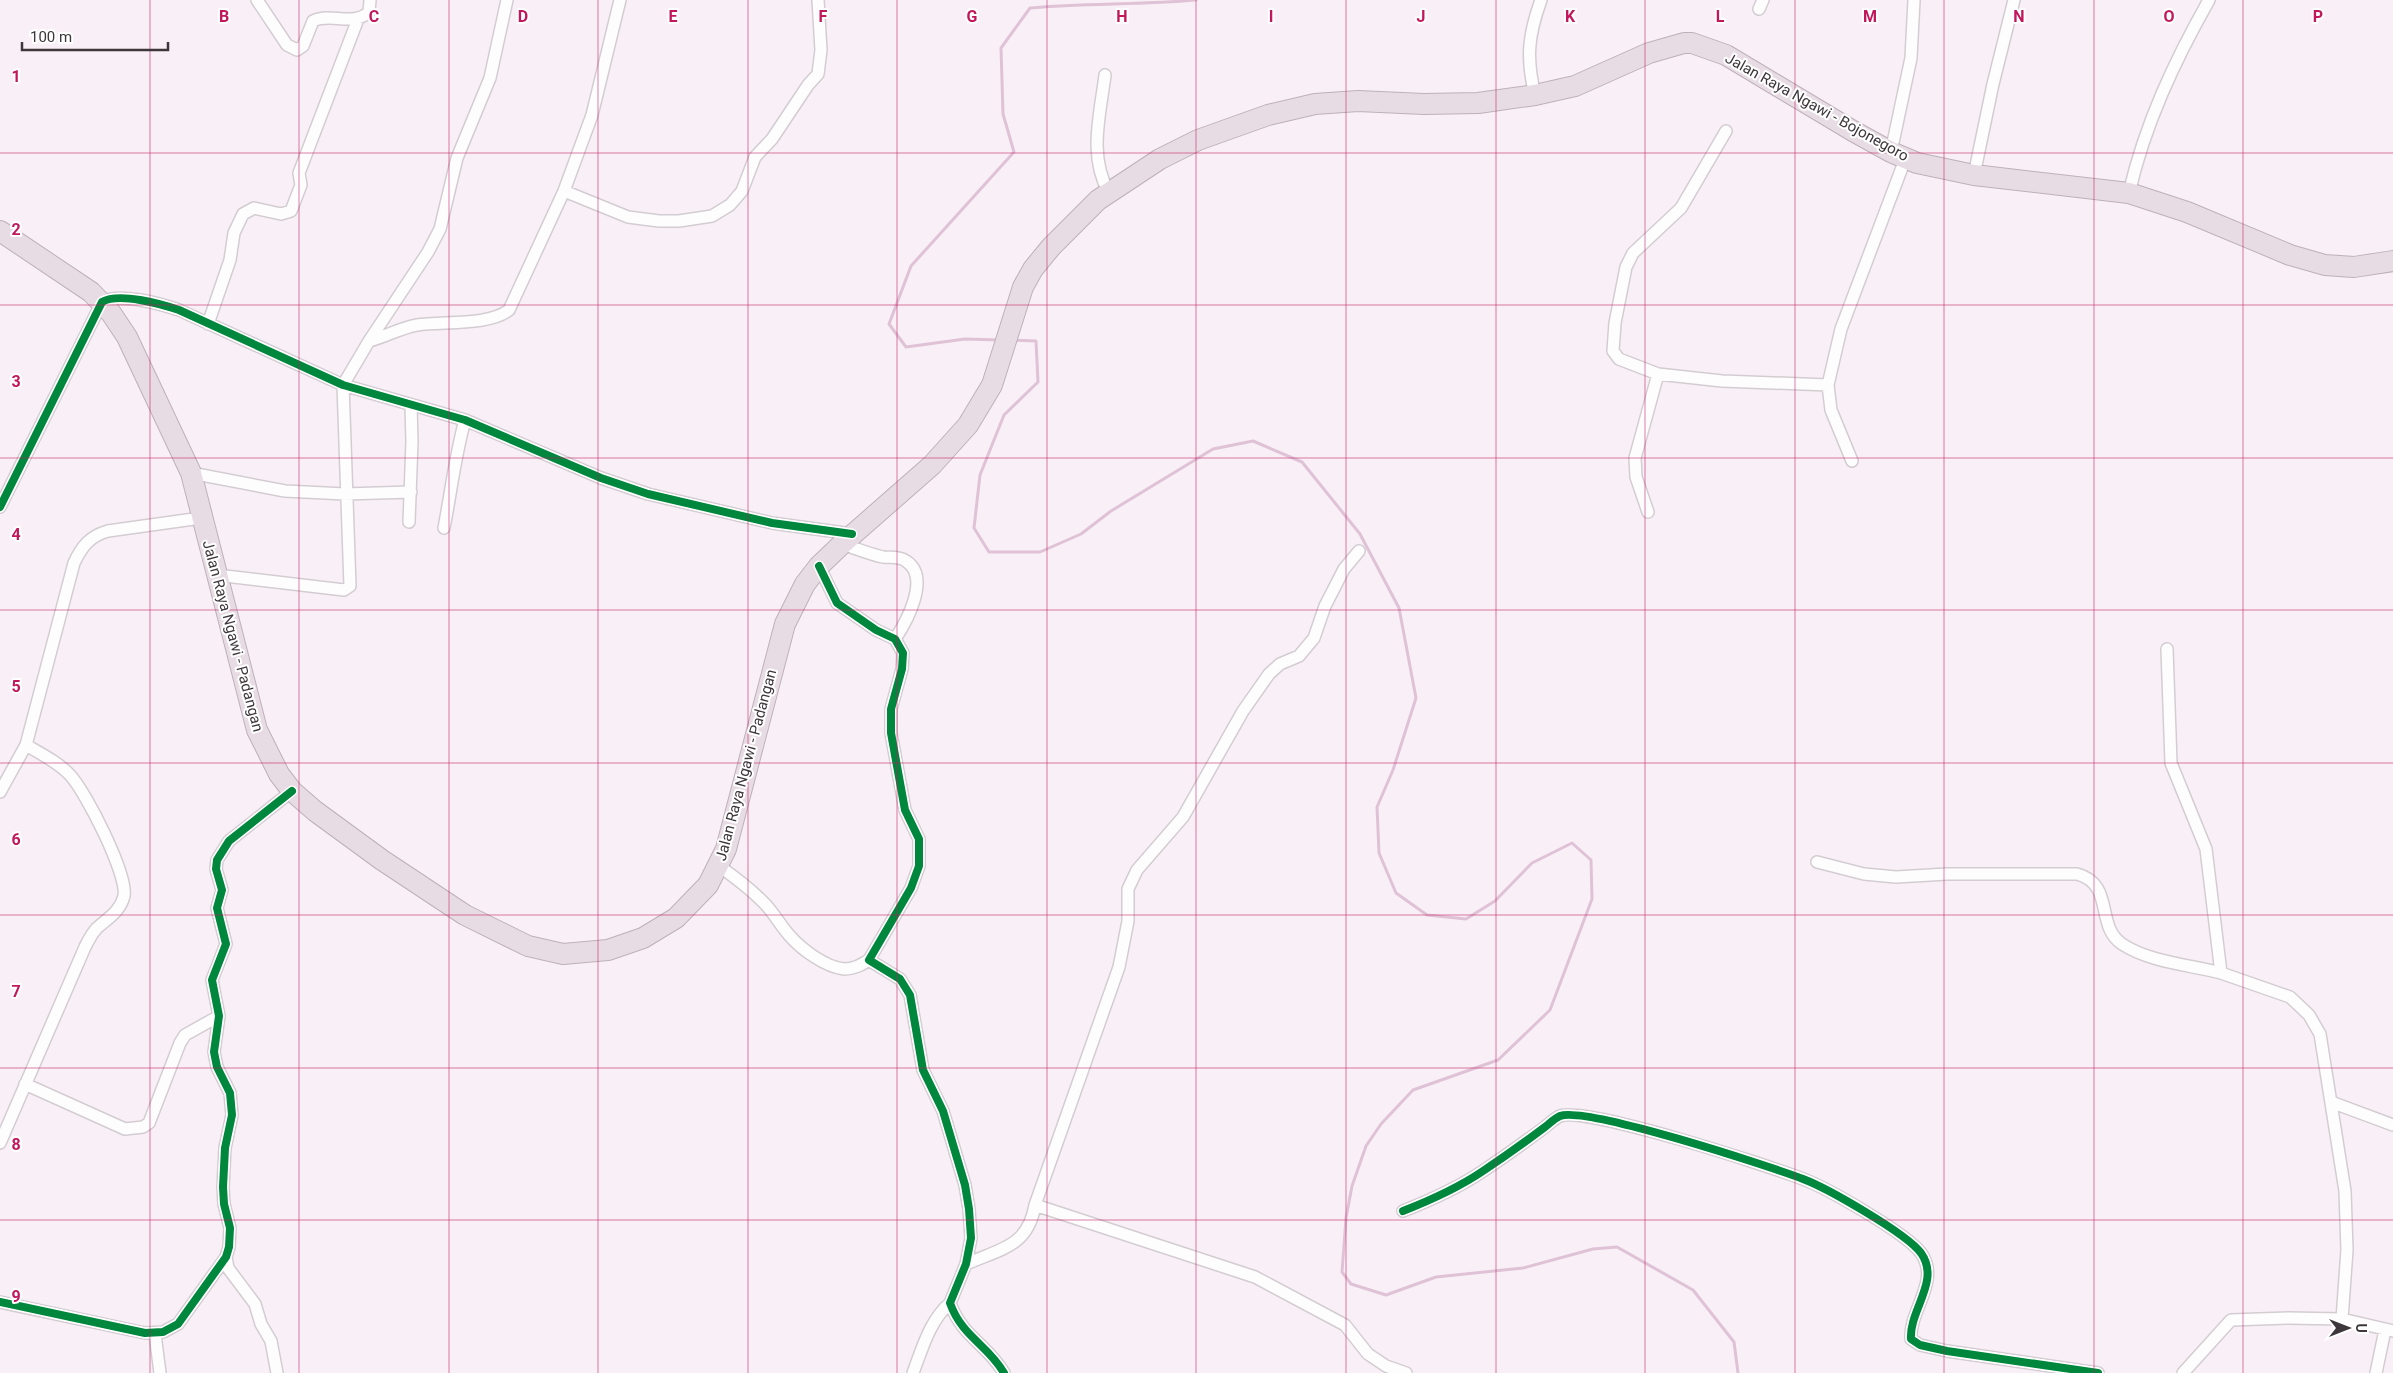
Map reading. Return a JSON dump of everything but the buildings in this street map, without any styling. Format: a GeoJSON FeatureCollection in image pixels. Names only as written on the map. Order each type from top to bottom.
{"type":"FeatureCollection","features":[{"type":"Feature","properties":{"kind":"highway","name":"Jalan Raya Ngawi - Bojonegoro"},"geometry":{"type":"LineString","coordinates":[[998,366],[1012,317],[1033,269],[1051,247],[1098,200],[1160,159],[1198,140],[1268,115],[1315,104],[1358,101],[1424,104],[1478,102],[1535,95],[1575,86],[1649,53],[1684,43],[1692,43],[1726,55],[1898,155],[1917,163],[1974,175],[2129,193],[2187,212],[2290,255],[2326,265],[2354,267],[2393,261]]}},
{"type":"Feature","properties":{"kind":"highway","name":"Jalan Raya Ngawi - Padangan"},"geometry":{"type":"LineString","coordinates":[[0,231],[81,284],[102,302],[127,337],[191,473],[201,518],[257,730],[272,762],[292,791],[315,811],[382,860],[466,915],[512,940],[546,952],[563,954],[595,952],[626,944],[659,930],[676,918],[700,896],[719,866],[737,810],[785,624],[796,598],[819,566],[847,539],[914,482],[962,434],[984,402],[998,366]]}},
{"type":"Feature","properties":{"kind":"street"},"geometry":{"type":"LineString","coordinates":[[258,0],[287,45],[293,50],[300,50],[310,26],[316,19],[358,19],[369,12],[370,0]]}},
{"type":"Feature","properties":{"kind":"street"},"geometry":{"type":"LineString","coordinates":[[217,575],[348,589],[350,586],[345,494],[343,385],[369,341],[428,252],[440,229],[457,158],[490,78],[507,0]]}},
{"type":"Feature","properties":{"kind":"street"},"geometry":{"type":"LineString","coordinates":[[369,341],[415,326],[488,319],[503,315],[515,300],[564,191],[592,115],[620,0]]}},
{"type":"Feature","properties":{"kind":"street"},"geometry":{"type":"LineString","coordinates":[[564,191],[628,217],[659,221],[679,221],[712,216],[730,205],[746,183],[755,157],[772,139],[808,85],[818,74],[821,50],[818,0]]}},
{"type":"Feature","properties":{"kind":"street"},"geometry":{"type":"LineString","coordinates":[[1535,95],[1528,48],[1541,0]]}},
{"type":"Feature","properties":{"kind":"street"},"geometry":{"type":"LineString","coordinates":[[1852,461],[1831,410],[1828,385],[1841,329],[1898,155],[1911,58],[1914,0]]}},
{"type":"Feature","properties":{"kind":"street"},"geometry":{"type":"LineString","coordinates":[[2129,193],[2143,138],[2159,98],[2182,46],[2208,0]]}},
{"type":"Feature","properties":{"kind":"street"},"geometry":{"type":"LineString","coordinates":[[1974,175],[2010,1]]}},
{"type":"Feature","properties":{"kind":"street"},"geometry":{"type":"LineString","coordinates":[[208,324],[230,260],[234,233],[243,214],[254,208],[281,214],[291,211],[300,185],[299,173],[358,19]]}},
{"type":"Feature","properties":{"kind":"street"},"geometry":{"type":"LineString","coordinates":[[1105,75],[1096,130],[1096,149],[1102,180],[1109,193]]}},
{"type":"Feature","properties":{"kind":"street"},"geometry":{"type":"LineString","coordinates":[[1726,131],[1681,208],[1633,253],[1626,267],[1614,323],[1613,351],[1619,359],[1658,374],[1722,381],[1828,385]]}},
{"type":"Feature","properties":{"kind":"street"},"geometry":{"type":"LineString","coordinates":[[0,507],[102,302],[117,298],[163,305],[343,385],[465,420],[601,478],[648,494],[847,539],[883,556],[897,557],[905,560],[912,566],[916,581],[913,606],[909,618],[895,639]]}},
{"type":"Feature","properties":{"kind":"street"},"geometry":{"type":"LineString","coordinates":[[1648,512],[1636,477],[1635,458],[1658,374]]}},
{"type":"Feature","properties":{"kind":"street"},"geometry":{"type":"LineString","coordinates":[[409,522],[411,405]]}},
{"type":"Feature","properties":{"kind":"street"},"geometry":{"type":"LineString","coordinates":[[444,528],[454,480],[455,456],[465,420]]}},
{"type":"Feature","properties":{"kind":"street"},"geometry":{"type":"LineString","coordinates":[[191,473],[264,488],[345,494],[410,492]]}},
{"type":"Feature","properties":{"kind":"street"},"geometry":{"type":"LineString","coordinates":[[0,792],[26,745],[74,563],[85,544],[98,534],[108,531],[201,518]]}},
{"type":"Feature","properties":{"kind":"street"},"geometry":{"type":"LineString","coordinates":[[966,1264],[1015,1242],[1023,1236],[1032,1222],[1035,1205],[1119,967],[1128,921],[1128,889],[1132,880],[1143,863],[1183,818],[1243,710],[1269,674],[1280,664],[1299,656],[1314,638],[1325,606],[1344,569],[1359,551]]}},
{"type":"Feature","properties":{"kind":"street"},"geometry":{"type":"LineString","coordinates":[[719,866],[756,894],[775,915],[790,936],[815,956],[835,967],[844,969],[853,968],[869,960],[915,880],[920,860],[918,834],[905,810],[891,732],[891,709],[903,660],[902,648],[895,639],[876,630],[837,603],[819,566]]}},
{"type":"Feature","properties":{"kind":"street"},"geometry":{"type":"LineString","coordinates":[[2167,649],[2171,763],[2206,848],[2221,973]]}},
{"type":"Feature","properties":{"kind":"street"},"geometry":{"type":"LineString","coordinates":[[0,1142],[85,947],[96,929],[114,915],[120,906],[125,886],[80,787],[58,764],[26,745]]}},
{"type":"Feature","properties":{"kind":"street"},"geometry":{"type":"LineString","coordinates":[[277,1373],[271,1342],[261,1324],[255,1304],[228,1268],[226,1257],[230,1228],[224,1204],[223,1186],[226,1148],[232,1114],[230,1093],[215,1060],[219,1016],[212,980],[224,952],[226,936],[217,908],[222,890],[216,869],[217,860],[229,841],[292,791]]}},
{"type":"Feature","properties":{"kind":"street"},"geometry":{"type":"LineString","coordinates":[[1817,862],[1864,874],[1896,877],[1947,874],[2077,874],[2085,876],[2099,889],[2112,934],[2122,944],[2155,957],[2221,973],[2290,997],[2309,1015],[2320,1034],[2332,1102],[2345,1190],[2347,1250],[2342,1320]]}},
{"type":"Feature","properties":{"kind":"street"},"geometry":{"type":"LineString","coordinates":[[869,960],[900,979],[910,995],[920,1057],[951,1134],[966,1193],[971,1238],[966,1264],[950,1303],[939,1314],[923,1345],[912,1373]]}},
{"type":"Feature","properties":{"kind":"street"},"geometry":{"type":"LineString","coordinates":[[24,1084],[126,1129],[143,1127],[150,1123],[180,1042],[185,1035],[219,1016]]}},
{"type":"Feature","properties":{"kind":"street"},"geometry":{"type":"LineString","coordinates":[[2332,1102],[2393,1125]]}},
{"type":"Feature","properties":{"kind":"street"},"geometry":{"type":"LineString","coordinates":[[1403,1211],[1447,1193],[1483,1171],[1560,1116],[1579,1115],[1632,1125],[1805,1179],[1890,1227],[1920,1253],[1927,1269],[1927,1285],[1910,1328],[1911,1339],[1920,1345],[1947,1351],[2098,1373]]}},
{"type":"Feature","properties":{"kind":"street"},"geometry":{"type":"LineString","coordinates":[[1035,1205],[1256,1277],[1345,1324],[1368,1354],[1386,1366],[1406,1373]]}},
{"type":"Feature","properties":{"kind":"street"},"geometry":{"type":"LineString","coordinates":[[0,1302],[155,1334],[178,1324],[226,1257]]}},
{"type":"Feature","properties":{"kind":"street"},"geometry":{"type":"LineString","coordinates":[[950,1303],[956,1319],[965,1331],[1004,1373]]}},
{"type":"Feature","properties":{"kind":"street"},"geometry":{"type":"LineString","coordinates":[[2183,1373],[2231,1320],[2288,1318],[2342,1320],[2389,1331],[2376,1373]]}},
{"type":"Feature","properties":{"kind":"street"},"geometry":{"type":"LineString","coordinates":[[155,1334],[160,1373]]}},
{"type":"Feature","properties":{"kind":"waterway"},"geometry":{"type":"LineString","coordinates":[[1000,340],[965,339],[906,347],[889,324],[911,266],[1014,152],[1003,114],[1001,48],[1030,8],[1196,0]]}},
{"type":"Feature","properties":{"kind":"waterway"},"geometry":{"type":"LineString","coordinates":[[1013,340],[1036,341],[1038,382],[1004,415],[980,475],[974,528],[989,552],[1040,552],[1081,534],[1111,511],[1213,449],[1253,441],[1302,462],[1360,534],[1399,608],[1416,698],[1393,770],[1377,807],[1379,853],[1396,893],[1427,915],[1466,919],[1495,901],[1532,863],[1572,843],[1591,860],[1592,899],[1550,1010],[1498,1060],[1413,1090],[1381,1124],[1366,1146],[1352,1186],[1346,1218],[1342,1272],[1351,1284],[1386,1295],[1436,1277],[1523,1268],[1593,1249],[1617,1247],[1693,1290],[1734,1342],[1738,1373]]}},
{"type":"Feature","properties":{"kind":"cycle path"},"geometry":{"type":"LineString","coordinates":[[0,507],[102,302],[119,298],[140,300],[179,310],[343,385],[465,420],[601,478],[648,494],[772,523],[852,534]]}},
{"type":"Feature","properties":{"kind":"cycle path"},"geometry":{"type":"LineString","coordinates":[[819,566],[837,603],[876,630],[895,639],[903,653],[902,669],[891,709],[891,733],[905,810],[919,839],[919,866],[911,888],[869,960],[900,979],[910,995],[923,1070],[943,1111],[965,1185],[971,1238],[966,1264],[950,1303],[961,1324],[991,1355],[1004,1373]]}},
{"type":"Feature","properties":{"kind":"cycle path"},"geometry":{"type":"LineString","coordinates":[[0,1302],[145,1333],[163,1332],[178,1324],[226,1257],[229,1247],[230,1228],[224,1204],[223,1187],[225,1148],[232,1115],[230,1093],[217,1067],[214,1052],[219,1016],[212,980],[226,944],[217,908],[222,890],[216,869],[217,860],[229,841],[292,791]]}},
{"type":"Feature","properties":{"kind":"cycle path"},"geometry":{"type":"LineString","coordinates":[[1403,1211],[1474,1177],[1560,1116],[1577,1115],[1639,1128],[1754,1162],[1803,1179],[1847,1201],[1913,1244],[1921,1253],[1928,1274],[1912,1328],[1911,1339],[1920,1345],[1947,1351],[2098,1373]]}}]}
